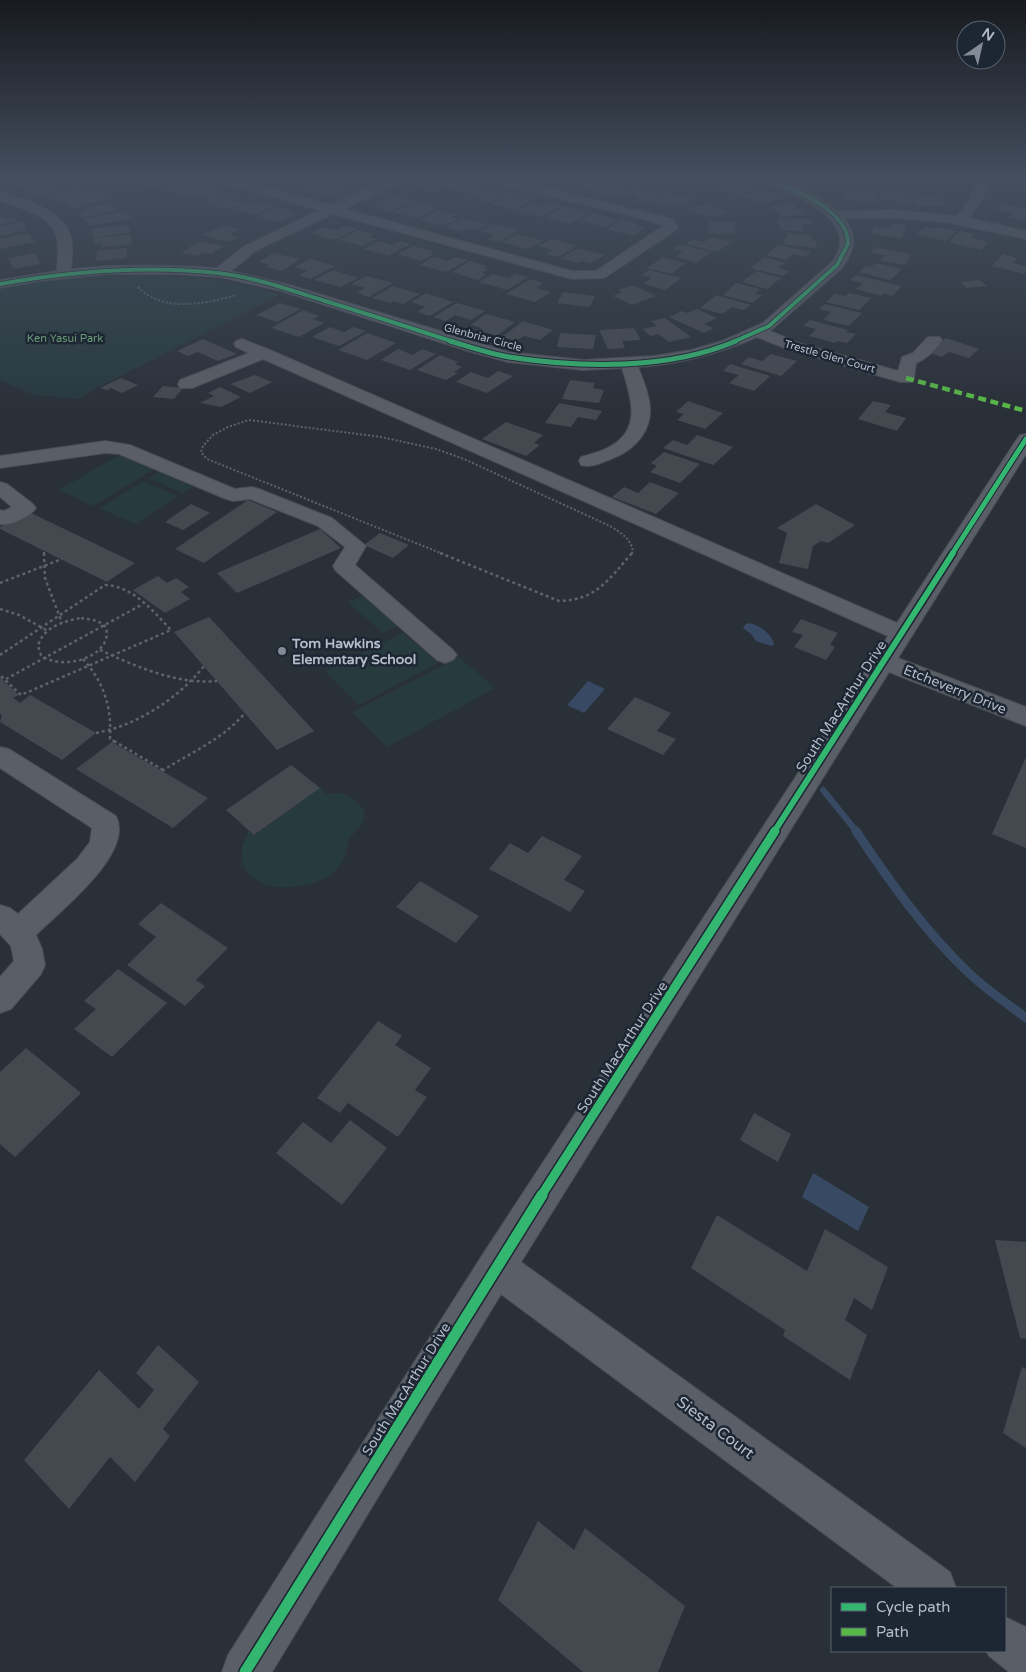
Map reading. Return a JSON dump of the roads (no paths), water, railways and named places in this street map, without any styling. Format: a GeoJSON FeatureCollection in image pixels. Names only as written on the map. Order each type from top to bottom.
{"type":"FeatureCollection","features":[{"type":"Feature","properties":{"kind":"street"},"geometry":{"type":"LineString","coordinates":[[64,257],[64,274]]}},
{"type":"Feature","properties":{"kind":"street"},"geometry":{"type":"LineString","coordinates":[[220,273],[239,257]]}},
{"type":"Feature","properties":{"kind":"street"},"geometry":{"type":"LineString","coordinates":[[504,257],[565,274],[582,276],[599,275],[626,257]]}},
{"type":"Feature","properties":{"kind":"street","name":"Glenbriar Circle"},"geometry":{"type":"LineString","coordinates":[[0,284],[64,274],[140,269],[220,273],[285,288],[508,357],[583,365],[629,364],[693,354],[728,344],[769,326],[837,265],[843,257]]}},
{"type":"Feature","properties":{"kind":"street","name":"Trestle Glen Court"},"geometry":{"type":"LineString","coordinates":[[755,331],[793,346],[906,378],[908,360],[919,356],[934,340]]}},
{"type":"Feature","properties":{"kind":"street"},"geometry":{"type":"LineString","coordinates":[[242,344],[866,619],[902,633]]}},
{"type":"Feature","properties":{"kind":"street"},"geometry":{"type":"LineString","coordinates":[[186,384],[264,353]]}},
{"type":"Feature","properties":{"kind":"street"},"geometry":{"type":"LineString","coordinates":[[588,461],[618,450],[634,436],[639,423],[641,401],[629,364]]}},
{"type":"Feature","properties":{"kind":"street","name":"South MacArthur Drive"},"geometry":{"type":"LineString","coordinates":[[245,1672],[496,1267],[1026,439]]}},
{"type":"Feature","properties":{"kind":"street"},"geometry":{"type":"LineString","coordinates":[[0,462],[105,447],[122,449],[233,495],[252,492],[325,522],[356,546],[344,566],[445,656]]}},
{"type":"Feature","properties":{"kind":"street"},"geometry":{"type":"LineString","coordinates":[[0,488],[8,503],[26,508],[4,519],[0,516]]}},
{"type":"Feature","properties":{"kind":"street","name":"Etcheverry Drive"},"geometry":{"type":"LineString","coordinates":[[884,661],[1026,717]]}},
{"type":"Feature","properties":{"kind":"street"},"geometry":{"type":"LineString","coordinates":[[0,756],[106,824],[103,845],[87,867],[9,925],[27,945],[30,965],[0,998]]}},
{"type":"Feature","properties":{"kind":"street","name":"Siesta Court"},"geometry":{"type":"LineString","coordinates":[[496,1267],[933,1587]]}},
{"type":"Feature","properties":{"kind":"street"},"geometry":{"type":"LineString","coordinates":[[1006,1641],[1026,1656]]}},
{"type":"Feature","properties":{"kind":"water"},"geometry":{"type":"Polygon","coordinates":[[[749,623],[765,631],[771,637],[774,645],[771,646],[756,641],[743,628],[749,623]]]}},
{"type":"Feature","properties":{"kind":"water"},"geometry":{"type":"Polygon","coordinates":[[[588,681],[605,689],[584,713],[567,705],[588,681]]]}},
{"type":"Feature","properties":{"kind":"water"},"geometry":{"type":"Polygon","coordinates":[[[813,1173],[869,1207],[858,1231],[802,1197],[813,1173]]]}},
{"type":"Feature","properties":{"kind":"waterway"},"geometry":{"type":"LineString","coordinates":[[823,790],[857,832]]}},
{"type":"Feature","properties":{"kind":"waterway"},"geometry":{"type":"LineString","coordinates":[[856,831],[895,888],[939,942],[978,981],[1026,1018]]}},
{"type":"Feature","properties":{"kind":"place","name":"Tom Hawkins Elementary School"},"geometry":{"type":"Point","coordinates":[282,651]}},
{"type":"Feature","properties":{"kind":"park label","name":"Ken Yasui Park"},"geometry":{"type":"Point","coordinates":[65,338]}}]}
